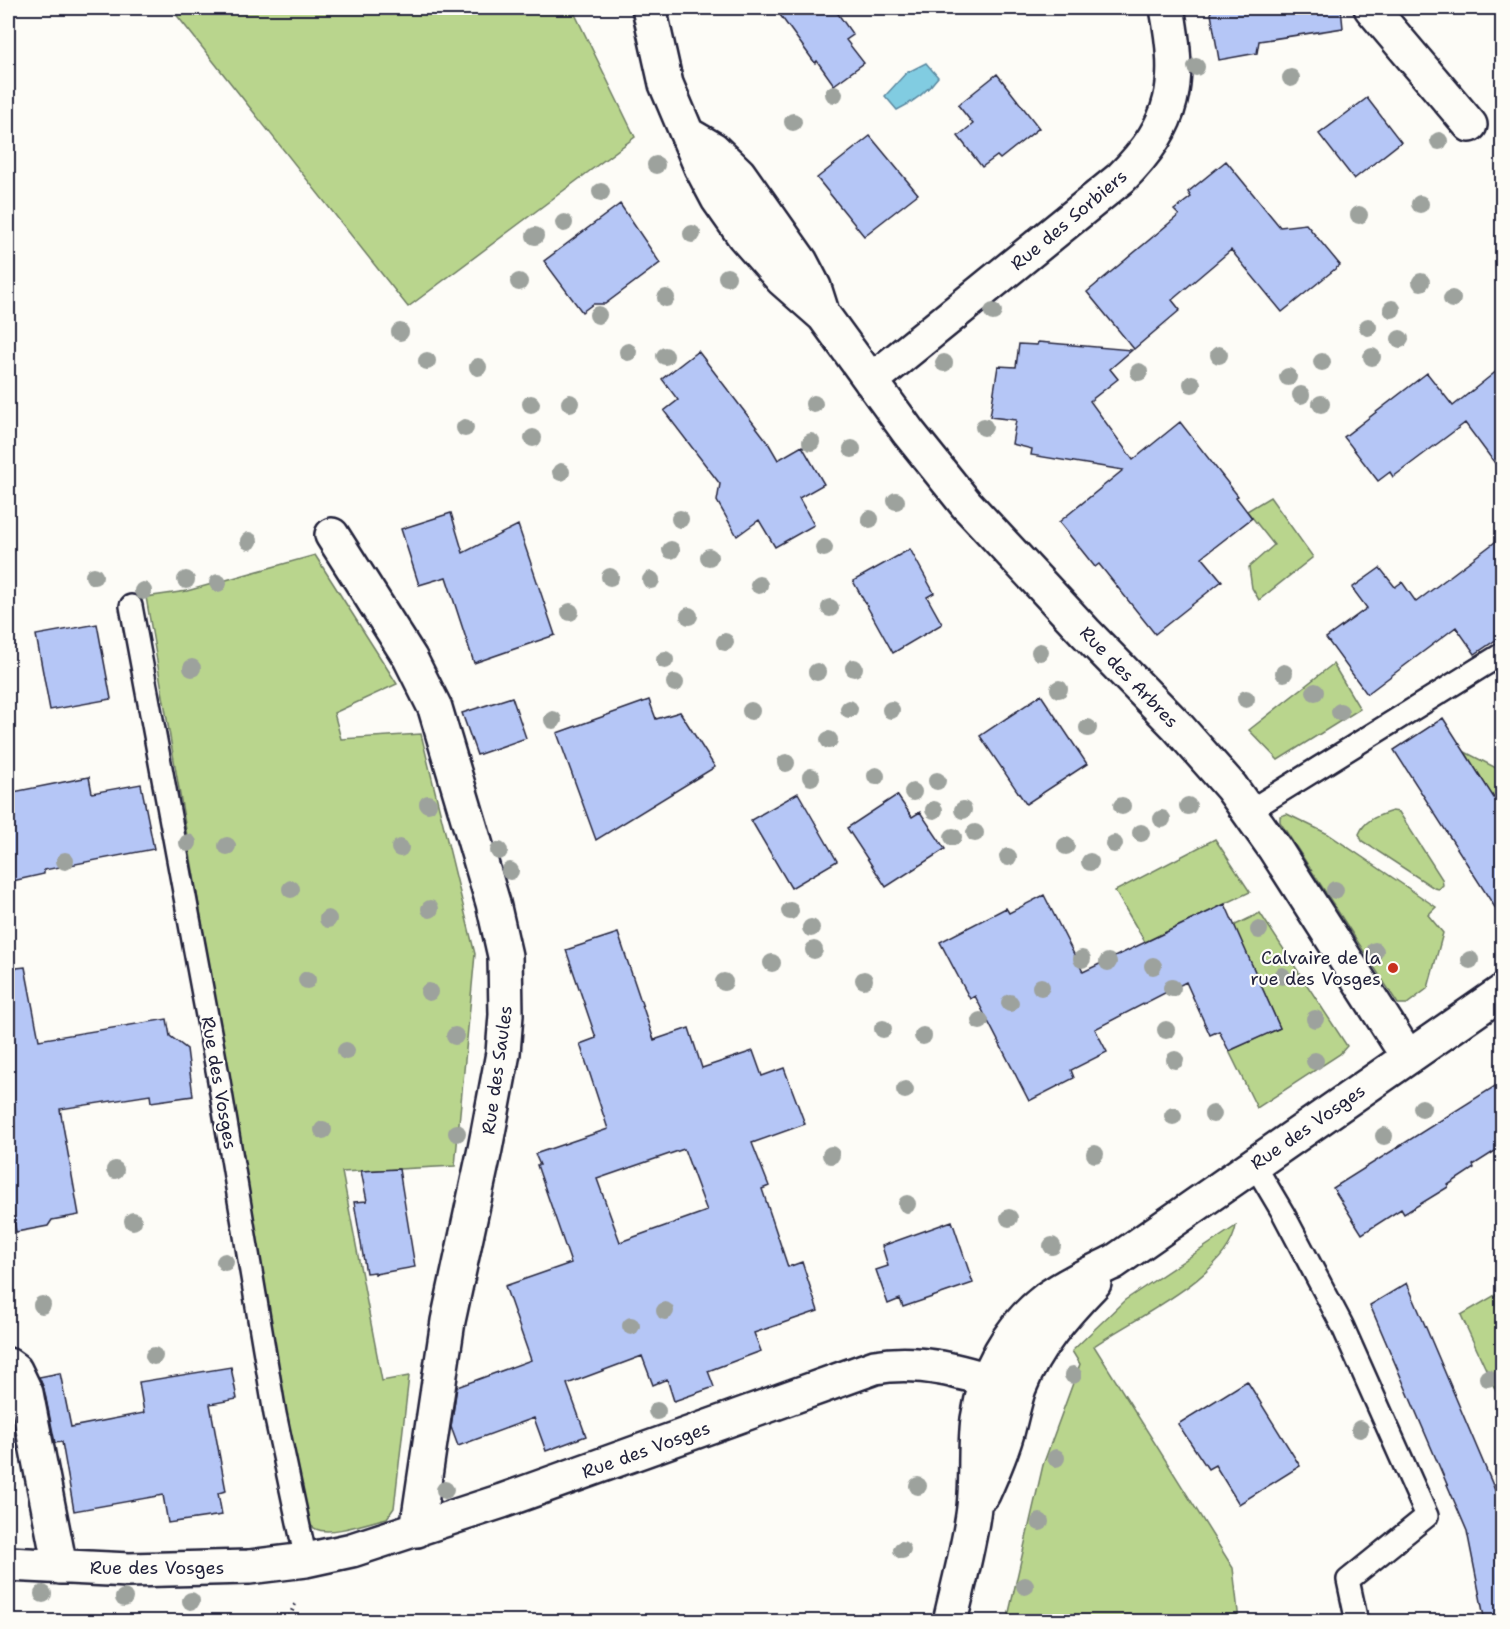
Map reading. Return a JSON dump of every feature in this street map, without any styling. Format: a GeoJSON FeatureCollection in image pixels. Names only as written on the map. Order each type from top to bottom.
{"type":"FeatureCollection","features":[{"type":"Feature","properties":{"kind":"street","name":"Rue des Arbres"},"geometry":{"type":"LineString","coordinates":[[649,8],[666,84],[701,167],[718,199],[744,236],[782,279],[824,316],[909,433],[966,504],[1084,632],[1177,726],[1231,787],[1249,811],[1408,1057]]}},
{"type":"Feature","properties":{"kind":"street","name":"Rue des Sorbiers"},"geometry":{"type":"LineString","coordinates":[[872,381],[1121,178],[1149,148],[1161,128],[1170,106],[1174,87],[1173,36],[1167,8]]}},
{"type":"Feature","properties":{"kind":"street"},"geometry":{"type":"LineString","coordinates":[[1371,8],[1470,125]]}},
{"type":"Feature","properties":{"kind":"street","name":"Rue des Saules"},"geometry":{"type":"LineString","coordinates":[[332,535],[410,658],[435,708],[493,903],[505,956],[506,1015],[501,1064],[444,1343],[417,1530]]}},
{"type":"Feature","properties":{"kind":"street","name":"Rue des Vosges"},"geometry":{"type":"LineString","coordinates":[[987,1380],[1008,1339],[1027,1316],[1047,1299],[1114,1262],[1503,992]]}},
{"type":"Feature","properties":{"kind":"street","name":"Rue des Vosges"},"geometry":{"type":"LineString","coordinates":[[8,1564],[183,1569],[249,1567],[306,1560],[352,1550],[502,1502],[875,1367],[892,1364],[940,1368],[1019,1389],[1044,1341],[1062,1317],[1114,1262]]}},
{"type":"Feature","properties":{"kind":"street"},"geometry":{"type":"LineString","coordinates":[[8,1365],[15,1370],[26,1393],[60,1567]]}},
{"type":"Feature","properties":{"kind":"street"},"geometry":{"type":"LineString","coordinates":[[950,1622],[973,1515],[978,1419],[987,1380]]}},
{"type":"Feature","properties":{"kind":"street"},"geometry":{"type":"LineString","coordinates":[[973,1515],[993,1473],[1019,1389]]}},
{"type":"Feature","properties":{"kind":"lane","name":"Rue des Vosges"},"geometry":{"type":"LineString","coordinates":[[131,606],[218,1076],[275,1414],[306,1560]]}},
{"type":"Feature","properties":{"kind":"lane"},"geometry":{"type":"LineString","coordinates":[[1249,811],[1503,654]]}},
{"type":"Feature","properties":{"kind":"lane"},"geometry":{"type":"LineString","coordinates":[[1254,1164],[1342,1325],[1427,1516],[1348,1580],[1357,1622]]}},
{"type":"Feature","properties":{"kind":"green space"},"geometry":{"type":"Polygon","coordinates":[[[171,8],[572,8],[635,137],[408,307],[171,8]]]}},
{"type":"Feature","properties":{"kind":"green space"},"geometry":{"type":"Polygon","coordinates":[[[1270,497],[1313,557],[1259,600],[1252,588],[1249,567],[1274,545],[1247,511],[1270,497]]]}},
{"type":"Feature","properties":{"kind":"green space"},"geometry":{"type":"Polygon","coordinates":[[[315,555],[397,684],[334,713],[341,739],[421,734],[475,954],[455,1166],[342,1172],[382,1381],[409,1376],[394,1508],[387,1518],[331,1531],[316,1529],[310,1525],[302,1505],[146,597],[187,591],[315,555]]]}},
{"type":"Feature","properties":{"kind":"green space"},"geometry":{"type":"Polygon","coordinates":[[[1333,664],[1360,709],[1278,760],[1249,730],[1333,664]]]}},
{"type":"Feature","properties":{"kind":"green space"},"geometry":{"type":"Polygon","coordinates":[[[1465,752],[1502,771],[1502,812],[1465,752]]]}},
{"type":"Feature","properties":{"kind":"green space"},"geometry":{"type":"Polygon","coordinates":[[[1392,811],[1399,812],[1442,879],[1443,885],[1439,889],[1362,841],[1359,834],[1365,825],[1372,819],[1392,811]]]}},
{"type":"Feature","properties":{"kind":"green space"},"geometry":{"type":"Polygon","coordinates":[[[1287,814],[1328,834],[1436,907],[1428,915],[1443,933],[1428,988],[1407,1004],[1398,1004],[1280,822],[1280,816],[1287,814]]]}},
{"type":"Feature","properties":{"kind":"green space"},"geometry":{"type":"Polygon","coordinates":[[[1215,839],[1250,892],[1145,942],[1115,891],[1215,839]]]}},
{"type":"Feature","properties":{"kind":"green space"},"geometry":{"type":"Polygon","coordinates":[[[1260,913],[1347,1046],[1340,1054],[1257,1108],[1229,1051],[1280,1028],[1252,965],[1221,932],[1260,913]]]}},
{"type":"Feature","properties":{"kind":"green space"},"geometry":{"type":"Polygon","coordinates":[[[1236,1226],[1229,1244],[1216,1262],[1198,1279],[1094,1346],[1233,1568],[1239,1621],[1007,1621],[1043,1465],[1080,1364],[1072,1351],[1125,1300],[1236,1226]]]}},
{"type":"Feature","properties":{"kind":"green space"},"geometry":{"type":"Polygon","coordinates":[[[1502,1291],[1502,1404],[1461,1315],[1502,1291]]]}},
{"type":"Feature","properties":{"kind":"water"},"geometry":{"type":"Polygon","coordinates":[[[926,63],[938,77],[920,96],[897,110],[885,96],[906,73],[926,63]]]}},
{"type":"Feature","properties":{"kind":"building"},"geometry":{"type":"Polygon","coordinates":[[[775,8],[834,8],[853,35],[846,40],[864,63],[834,85],[775,8]]]}},
{"type":"Feature","properties":{"kind":"building"},"geometry":{"type":"Polygon","coordinates":[[[1210,8],[1341,8],[1343,28],[1259,41],[1257,53],[1219,60],[1210,8]]]}},
{"type":"Feature","properties":{"kind":"building"},"geometry":{"type":"Polygon","coordinates":[[[997,74],[1039,128],[1000,159],[997,156],[982,167],[958,136],[973,124],[958,105],[997,74]]]}},
{"type":"Feature","properties":{"kind":"building"},"geometry":{"type":"Polygon","coordinates":[[[1367,98],[1401,142],[1354,179],[1319,134],[1367,98]]]}},
{"type":"Feature","properties":{"kind":"building"},"geometry":{"type":"Polygon","coordinates":[[[870,136],[918,194],[864,236],[817,178],[870,136]]]}},
{"type":"Feature","properties":{"kind":"building"},"geometry":{"type":"Polygon","coordinates":[[[1226,161],[1280,227],[1306,224],[1340,265],[1282,312],[1231,250],[1172,300],[1180,310],[1134,349],[1087,292],[1179,215],[1174,210],[1191,197],[1188,192],[1226,161]]]}},
{"type":"Feature","properties":{"kind":"building"},"geometry":{"type":"Polygon","coordinates":[[[620,204],[660,263],[605,304],[593,304],[582,312],[544,261],[620,204]]]}},
{"type":"Feature","properties":{"kind":"building"},"geometry":{"type":"Polygon","coordinates":[[[1038,342],[1132,350],[1110,369],[1118,379],[1090,401],[1133,460],[1180,422],[1238,496],[1236,497],[1252,518],[1202,557],[1222,581],[1155,634],[1099,564],[1095,567],[1059,522],[1123,470],[1031,455],[1032,449],[1012,444],[1016,420],[990,417],[998,366],[1016,367],[1019,344],[1037,345],[1038,342]]]}},
{"type":"Feature","properties":{"kind":"building"},"geometry":{"type":"Polygon","coordinates":[[[698,351],[767,441],[778,460],[802,446],[824,484],[799,498],[814,525],[775,547],[759,520],[737,536],[717,501],[720,484],[664,411],[678,400],[662,379],[698,351]]]}},
{"type":"Feature","properties":{"kind":"building"},"geometry":{"type":"Polygon","coordinates":[[[1503,366],[1503,474],[1465,423],[1393,477],[1390,472],[1378,481],[1344,437],[1427,373],[1453,406],[1503,366]]]}},
{"type":"Feature","properties":{"kind":"building"},"geometry":{"type":"Polygon","coordinates":[[[451,513],[463,553],[518,525],[555,635],[474,663],[446,577],[419,585],[401,529],[451,513]]]}},
{"type":"Feature","properties":{"kind":"building"},"geometry":{"type":"Polygon","coordinates":[[[1503,536],[1503,635],[1475,654],[1456,627],[1367,694],[1326,638],[1367,608],[1352,588],[1380,568],[1395,587],[1402,582],[1416,602],[1503,536]]]}},
{"type":"Feature","properties":{"kind":"building"},"geometry":{"type":"Polygon","coordinates":[[[910,549],[934,593],[927,597],[942,624],[893,653],[853,581],[910,549]]]}},
{"type":"Feature","properties":{"kind":"building"},"geometry":{"type":"Polygon","coordinates":[[[97,624],[111,699],[50,710],[36,635],[97,624]]]}},
{"type":"Feature","properties":{"kind":"building"},"geometry":{"type":"Polygon","coordinates":[[[1041,695],[1087,764],[1026,804],[980,736],[1041,695]]]}},
{"type":"Feature","properties":{"kind":"building"},"geometry":{"type":"Polygon","coordinates":[[[512,697],[526,738],[477,755],[462,713],[512,697]]]}},
{"type":"Feature","properties":{"kind":"building"},"geometry":{"type":"Polygon","coordinates":[[[649,700],[656,719],[680,712],[715,767],[596,840],[557,733],[649,700]]]}},
{"type":"Feature","properties":{"kind":"building"},"geometry":{"type":"Polygon","coordinates":[[[1443,718],[1503,812],[1503,920],[1394,750],[1443,718]]]}},
{"type":"Feature","properties":{"kind":"building"},"geometry":{"type":"Polygon","coordinates":[[[89,777],[92,793],[141,784],[154,849],[44,870],[44,874],[8,882],[8,793],[89,777]]]}},
{"type":"Feature","properties":{"kind":"building"},"geometry":{"type":"Polygon","coordinates":[[[798,793],[837,861],[791,888],[751,820],[798,793]]]}},
{"type":"Feature","properties":{"kind":"building"},"geometry":{"type":"Polygon","coordinates":[[[897,795],[912,817],[920,812],[945,849],[886,887],[847,828],[897,795]]]}},
{"type":"Feature","properties":{"kind":"building"},"geometry":{"type":"Polygon","coordinates":[[[1044,895],[1083,972],[1225,904],[1280,1028],[1229,1051],[1219,1031],[1210,1035],[1186,982],[1095,1029],[1107,1052],[1071,1070],[1074,1078],[1029,1101],[975,996],[970,999],[940,942],[1006,908],[1009,913],[1044,895]]]}},
{"type":"Feature","properties":{"kind":"building"},"geometry":{"type":"Polygon","coordinates":[[[618,933],[654,1040],[689,1028],[702,1068],[753,1051],[762,1076],[784,1068],[805,1124],[752,1143],[769,1186],[762,1189],[788,1267],[802,1262],[818,1311],[754,1333],[761,1351],[708,1371],[714,1387],[674,1401],[667,1379],[653,1385],[642,1356],[567,1384],[586,1436],[546,1451],[534,1418],[458,1446],[451,1427],[457,1387],[531,1360],[505,1286],[571,1263],[535,1154],[608,1129],[580,1044],[596,1038],[566,950],[618,933]],[[684,1149],[597,1179],[620,1242],[707,1211],[684,1149]]]}},
{"type":"Feature","properties":{"kind":"building"},"geometry":{"type":"Polygon","coordinates":[[[25,967],[39,1040],[167,1019],[170,1036],[187,1049],[193,1096],[151,1102],[150,1095],[60,1109],[79,1215],[52,1220],[48,1226],[16,1232],[8,1187],[8,969],[25,967]]]}},
{"type":"Feature","properties":{"kind":"building"},"geometry":{"type":"Polygon","coordinates":[[[1503,1081],[1503,1146],[1473,1165],[1474,1168],[1448,1187],[1404,1214],[1401,1209],[1362,1234],[1333,1188],[1503,1081]]]}},
{"type":"Feature","properties":{"kind":"building"},"geometry":{"type":"Polygon","coordinates":[[[399,1169],[415,1267],[375,1274],[375,1272],[366,1273],[354,1202],[367,1201],[361,1171],[399,1169]]]}},
{"type":"Feature","properties":{"kind":"building"},"geometry":{"type":"Polygon","coordinates":[[[952,1221],[973,1283],[903,1307],[900,1299],[888,1304],[876,1270],[888,1266],[882,1246],[952,1221]]]}},
{"type":"Feature","properties":{"kind":"building"},"geometry":{"type":"Polygon","coordinates":[[[1407,1283],[1503,1509],[1503,1622],[1485,1622],[1467,1531],[1370,1305],[1407,1283]]]}},
{"type":"Feature","properties":{"kind":"building"},"geometry":{"type":"Polygon","coordinates":[[[231,1367],[237,1399],[210,1404],[226,1491],[218,1493],[222,1515],[168,1523],[163,1495],[74,1511],[62,1442],[55,1443],[44,1389],[39,1377],[60,1373],[71,1427],[144,1413],[139,1382],[231,1367]]]}},
{"type":"Feature","properties":{"kind":"building"},"geometry":{"type":"Polygon","coordinates":[[[1247,1381],[1300,1466],[1239,1504],[1215,1465],[1208,1469],[1178,1424],[1247,1381]]]}},
{"type":"Feature","properties":{"kind":"building"},"geometry":{"type":"Polygon","coordinates":[[[8,1398],[18,1450],[8,1453],[8,1398]]]}},
{"type":"Feature","properties":{"kind":"place","name":"Calvaire de la rue des Vosges"},"geometry":{"type":"Point","coordinates":[1393,968]}}]}
